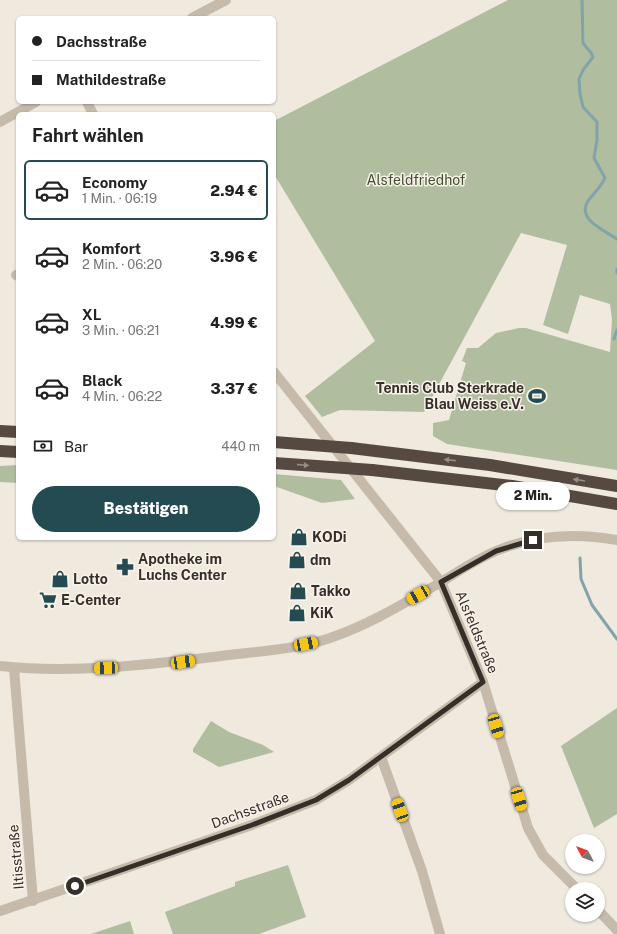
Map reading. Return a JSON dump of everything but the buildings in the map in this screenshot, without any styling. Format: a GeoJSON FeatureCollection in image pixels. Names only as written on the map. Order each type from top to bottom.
{"type":"FeatureCollection","features":[{"type":"Feature","properties":{"kind":"highway"},"geometry":{"type":"LineString","coordinates":[[0,432],[16,432]]}},
{"type":"Feature","properties":{"kind":"highway"},"geometry":{"type":"LineString","coordinates":[[276,442],[351,448],[490,465],[617,486]]}},
{"type":"Feature","properties":{"kind":"highway"},"geometry":{"type":"LineString","coordinates":[[0,452],[16,452]]}},
{"type":"Feature","properties":{"kind":"highway"},"geometry":{"type":"LineString","coordinates":[[276,463],[372,470],[512,486],[617,504]]}},
{"type":"Feature","properties":{"kind":"street"},"geometry":{"type":"LineString","coordinates":[[196,16],[226,0]]}},
{"type":"Feature","properties":{"kind":"street"},"geometry":{"type":"LineString","coordinates":[[18,112],[32,104]]}},
{"type":"Feature","properties":{"kind":"street"},"geometry":{"type":"LineString","coordinates":[[0,122],[16,113]]}},
{"type":"Feature","properties":{"kind":"street","name":"Alsfeldstraße"},"geometry":{"type":"LineString","coordinates":[[276,375],[441,582],[483,682],[528,828],[543,855],[571,882]]}},
{"type":"Feature","properties":{"kind":"street"},"geometry":{"type":"LineString","coordinates":[[0,666],[14,668],[77,668],[136,666],[252,652],[318,641],[358,628],[384,615],[496,551],[533,540],[584,536],[617,540]]}},
{"type":"Feature","properties":{"kind":"street","name":"Iltisstraße"},"geometry":{"type":"LineString","coordinates":[[14,668],[33,901]]}},
{"type":"Feature","properties":{"kind":"street","name":"Dachsstraße"},"geometry":{"type":"LineString","coordinates":[[0,911],[33,901],[299,808],[337,788],[483,682]]}},
{"type":"Feature","properties":{"kind":"street"},"geometry":{"type":"LineString","coordinates":[[381,757],[422,871],[440,934]]}},
{"type":"Feature","properties":{"kind":"street"},"geometry":{"type":"LineString","coordinates":[[605,917],[617,930]]}},
{"type":"Feature","properties":{"kind":"green space","name":"Alsfeldfriedhof"},"geometry":{"type":"Polygon","coordinates":[[[508,0],[617,0],[617,470],[447,444],[433,436],[433,423],[449,420],[466,363],[462,361],[467,348],[478,348],[496,333],[526,328],[610,352],[612,319],[610,304],[580,295],[568,334],[543,325],[567,245],[521,233],[424,412],[340,410],[322,417],[305,396],[375,341],[276,177],[276,120],[508,0]]]}},
{"type":"Feature","properties":{"kind":"green space"},"geometry":{"type":"Polygon","coordinates":[[[16,465],[16,483],[0,482],[0,466],[16,465]]]}},
{"type":"Feature","properties":{"kind":"green space"},"geometry":{"type":"Polygon","coordinates":[[[276,474],[341,480],[355,499],[322,503],[276,487],[276,474]]]}},
{"type":"Feature","properties":{"kind":"green space"},"geometry":{"type":"Polygon","coordinates":[[[617,708],[617,814],[594,828],[561,746],[617,708]]]}},
{"type":"Feature","properties":{"kind":"green space"},"geometry":{"type":"Polygon","coordinates":[[[211,721],[229,732],[263,745],[274,752],[219,767],[193,752],[193,749],[211,721]]]}},
{"type":"Feature","properties":{"kind":"green space"},"geometry":{"type":"Polygon","coordinates":[[[288,865],[306,917],[259,934],[173,934],[165,912],[235,886],[235,882],[288,865]]]}},
{"type":"Feature","properties":{"kind":"green space"},"geometry":{"type":"Polygon","coordinates":[[[130,921],[134,934],[91,934],[130,921]]]}},
{"type":"Feature","properties":{"kind":"waterway"},"geometry":{"type":"LineString","coordinates":[[582,0],[583,43],[593,57],[583,70],[579,79],[580,94],[583,107],[597,122],[597,140],[594,158],[605,178],[588,201],[585,208],[586,214],[594,224],[617,239]]}},
{"type":"Feature","properties":{"kind":"waterway"},"geometry":{"type":"LineString","coordinates":[[614,339],[617,330]]}},
{"type":"Feature","properties":{"kind":"waterway"},"geometry":{"type":"LineString","coordinates":[[580,558],[581,579],[592,605],[617,639]]}},
{"type":"Feature","properties":{"kind":"place","name":"Tennis Club Sterkrade Blau Weiss e.V."},"geometry":{"type":"Point","coordinates":[537,396]}},
{"type":"Feature","properties":{"kind":"place","name":"KODi"},"geometry":{"type":"Point","coordinates":[299,537]}},
{"type":"Feature","properties":{"kind":"place","name":"dm"},"geometry":{"type":"Point","coordinates":[297,560]}},
{"type":"Feature","properties":{"kind":"place","name":"Apotheke im Luchs Center"},"geometry":{"type":"Point","coordinates":[125,567]}},
{"type":"Feature","properties":{"kind":"place","name":"Lotto"},"geometry":{"type":"Point","coordinates":[60,579]}},
{"type":"Feature","properties":{"kind":"place","name":"Takko"},"geometry":{"type":"Point","coordinates":[298,591]}},
{"type":"Feature","properties":{"kind":"place","name":"E-Center"},"geometry":{"type":"Point","coordinates":[48,600]}},
{"type":"Feature","properties":{"kind":"place","name":"KiK"},"geometry":{"type":"Point","coordinates":[297,613]}},
{"type":"Feature","properties":{"kind":"route"},"geometry":{"type":"LineString","coordinates":[[75,886],[252,825],[299,808],[316,800],[349,780],[483,682],[441,582],[480,558],[496,551],[533,540]]}}]}
